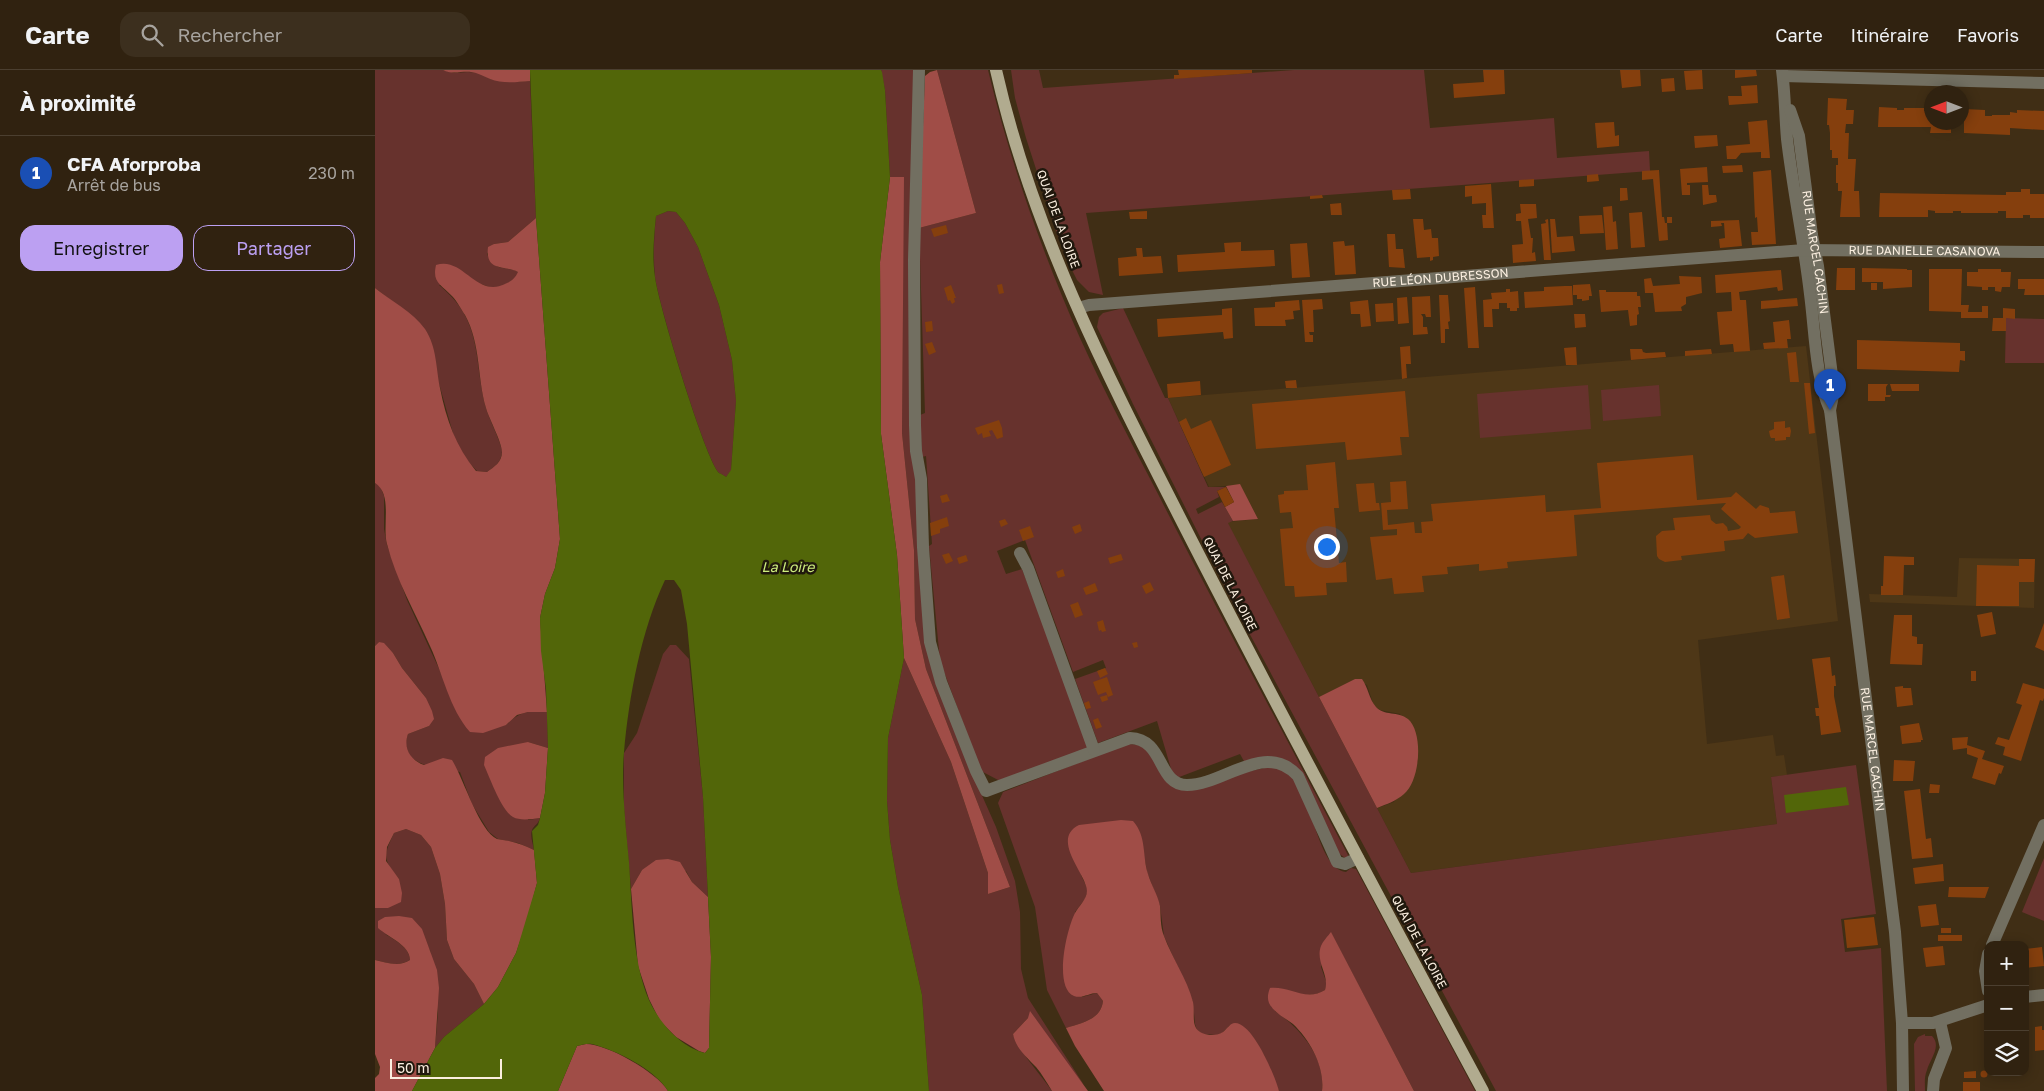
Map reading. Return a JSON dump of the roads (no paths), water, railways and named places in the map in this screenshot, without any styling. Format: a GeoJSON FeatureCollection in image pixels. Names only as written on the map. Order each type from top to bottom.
{"type":"FeatureCollection","features":[{"type":"Feature","properties":{"kind":"main road","name":"QUAI DE LA LOIRE"},"geometry":{"type":"LineString","coordinates":[[996,70],[1011,125],[1046,232],[1119,398],[1358,858],[1483,1091]]}},
{"type":"Feature","properties":{"kind":"street"},"geometry":{"type":"LineString","coordinates":[[919,70],[914,260],[915,425],[916,450],[921,479],[927,611],[933,658],[976,771],[986,791],[1123,740],[1141,739],[1152,747],[1171,779],[1179,784],[1197,784],[1247,766],[1273,762],[1289,767],[1298,776],[1337,862],[1345,864],[1358,858]]}},
{"type":"Feature","properties":{"kind":"street"},"geometry":{"type":"LineString","coordinates":[[1782,73],[2044,83]]}},
{"type":"Feature","properties":{"kind":"street","name":"RUE MARCEL CACHIN"},"geometry":{"type":"LineString","coordinates":[[1782,73],[1787,138],[1810,250],[1823,393],[1830,410],[1895,932],[1903,1091]]}},
{"type":"Feature","properties":{"kind":"street","name":"RUE LÉON DUBRESSON"},"geometry":{"type":"LineString","coordinates":[[1078,308],[1089,305],[1810,250]]}},
{"type":"Feature","properties":{"kind":"street","name":"RUE DANIELLE CASANOVA"},"geometry":{"type":"LineString","coordinates":[[1810,250],[2044,252]]}},
{"type":"Feature","properties":{"kind":"street"},"geometry":{"type":"LineString","coordinates":[[1020,553],[1028,568],[1094,750]]}},
{"type":"Feature","properties":{"kind":"street"},"geometry":{"type":"LineString","coordinates":[[1994,941],[2044,825]]}},
{"type":"Feature","properties":{"kind":"street"},"geometry":{"type":"LineString","coordinates":[[2029,997],[2044,995]]}},
{"type":"Feature","properties":{"kind":"street"},"geometry":{"type":"LineString","coordinates":[[1901,1023],[1928,1024],[1940,1022],[1984,1006]]}},
{"type":"Feature","properties":{"kind":"street"},"geometry":{"type":"LineString","coordinates":[[1933,1091],[1934,1078],[1947,1048],[1940,1022]]}},
{"type":"Feature","properties":{"kind":"water","name":"La Loire"},"geometry":{"type":"Polygon","coordinates":[[[530,70],[881,70],[882,72],[885,90],[890,177],[880,262],[881,434],[897,555],[904,658],[888,738],[887,801],[890,840],[898,887],[922,995],[929,1091],[668,1091],[645,1068],[635,1062],[602,1047],[588,1044],[577,1046],[558,1091],[412,1091],[435,1048],[444,1037],[484,1004],[498,987],[516,953],[537,883],[532,831],[538,825],[545,793],[548,748],[546,689],[541,651],[540,618],[545,594],[555,568],[560,539],[536,218],[530,70]],[[668,211],[656,216],[654,262],[658,292],[693,412],[712,462],[719,473],[726,477],[731,470],[736,401],[732,360],[719,305],[698,247],[685,223],[676,212],[668,211]],[[665,580],[649,621],[637,664],[624,752],[623,793],[632,914],[639,968],[643,985],[653,1008],[658,1017],[679,1039],[696,1050],[705,1053],[709,1048],[711,957],[703,797],[687,624],[681,590],[674,580],[665,580]]]}},
{"type":"Feature","properties":{"kind":"water"},"geometry":{"type":"Polygon","coordinates":[[[1846,787],[1849,805],[1786,813],[1784,795],[1846,787]]]}},
{"type":"Feature","properties":{"kind":"place","name":"CFA Aforproba"},"geometry":{"type":"Point","coordinates":[1830,410]}}]}
